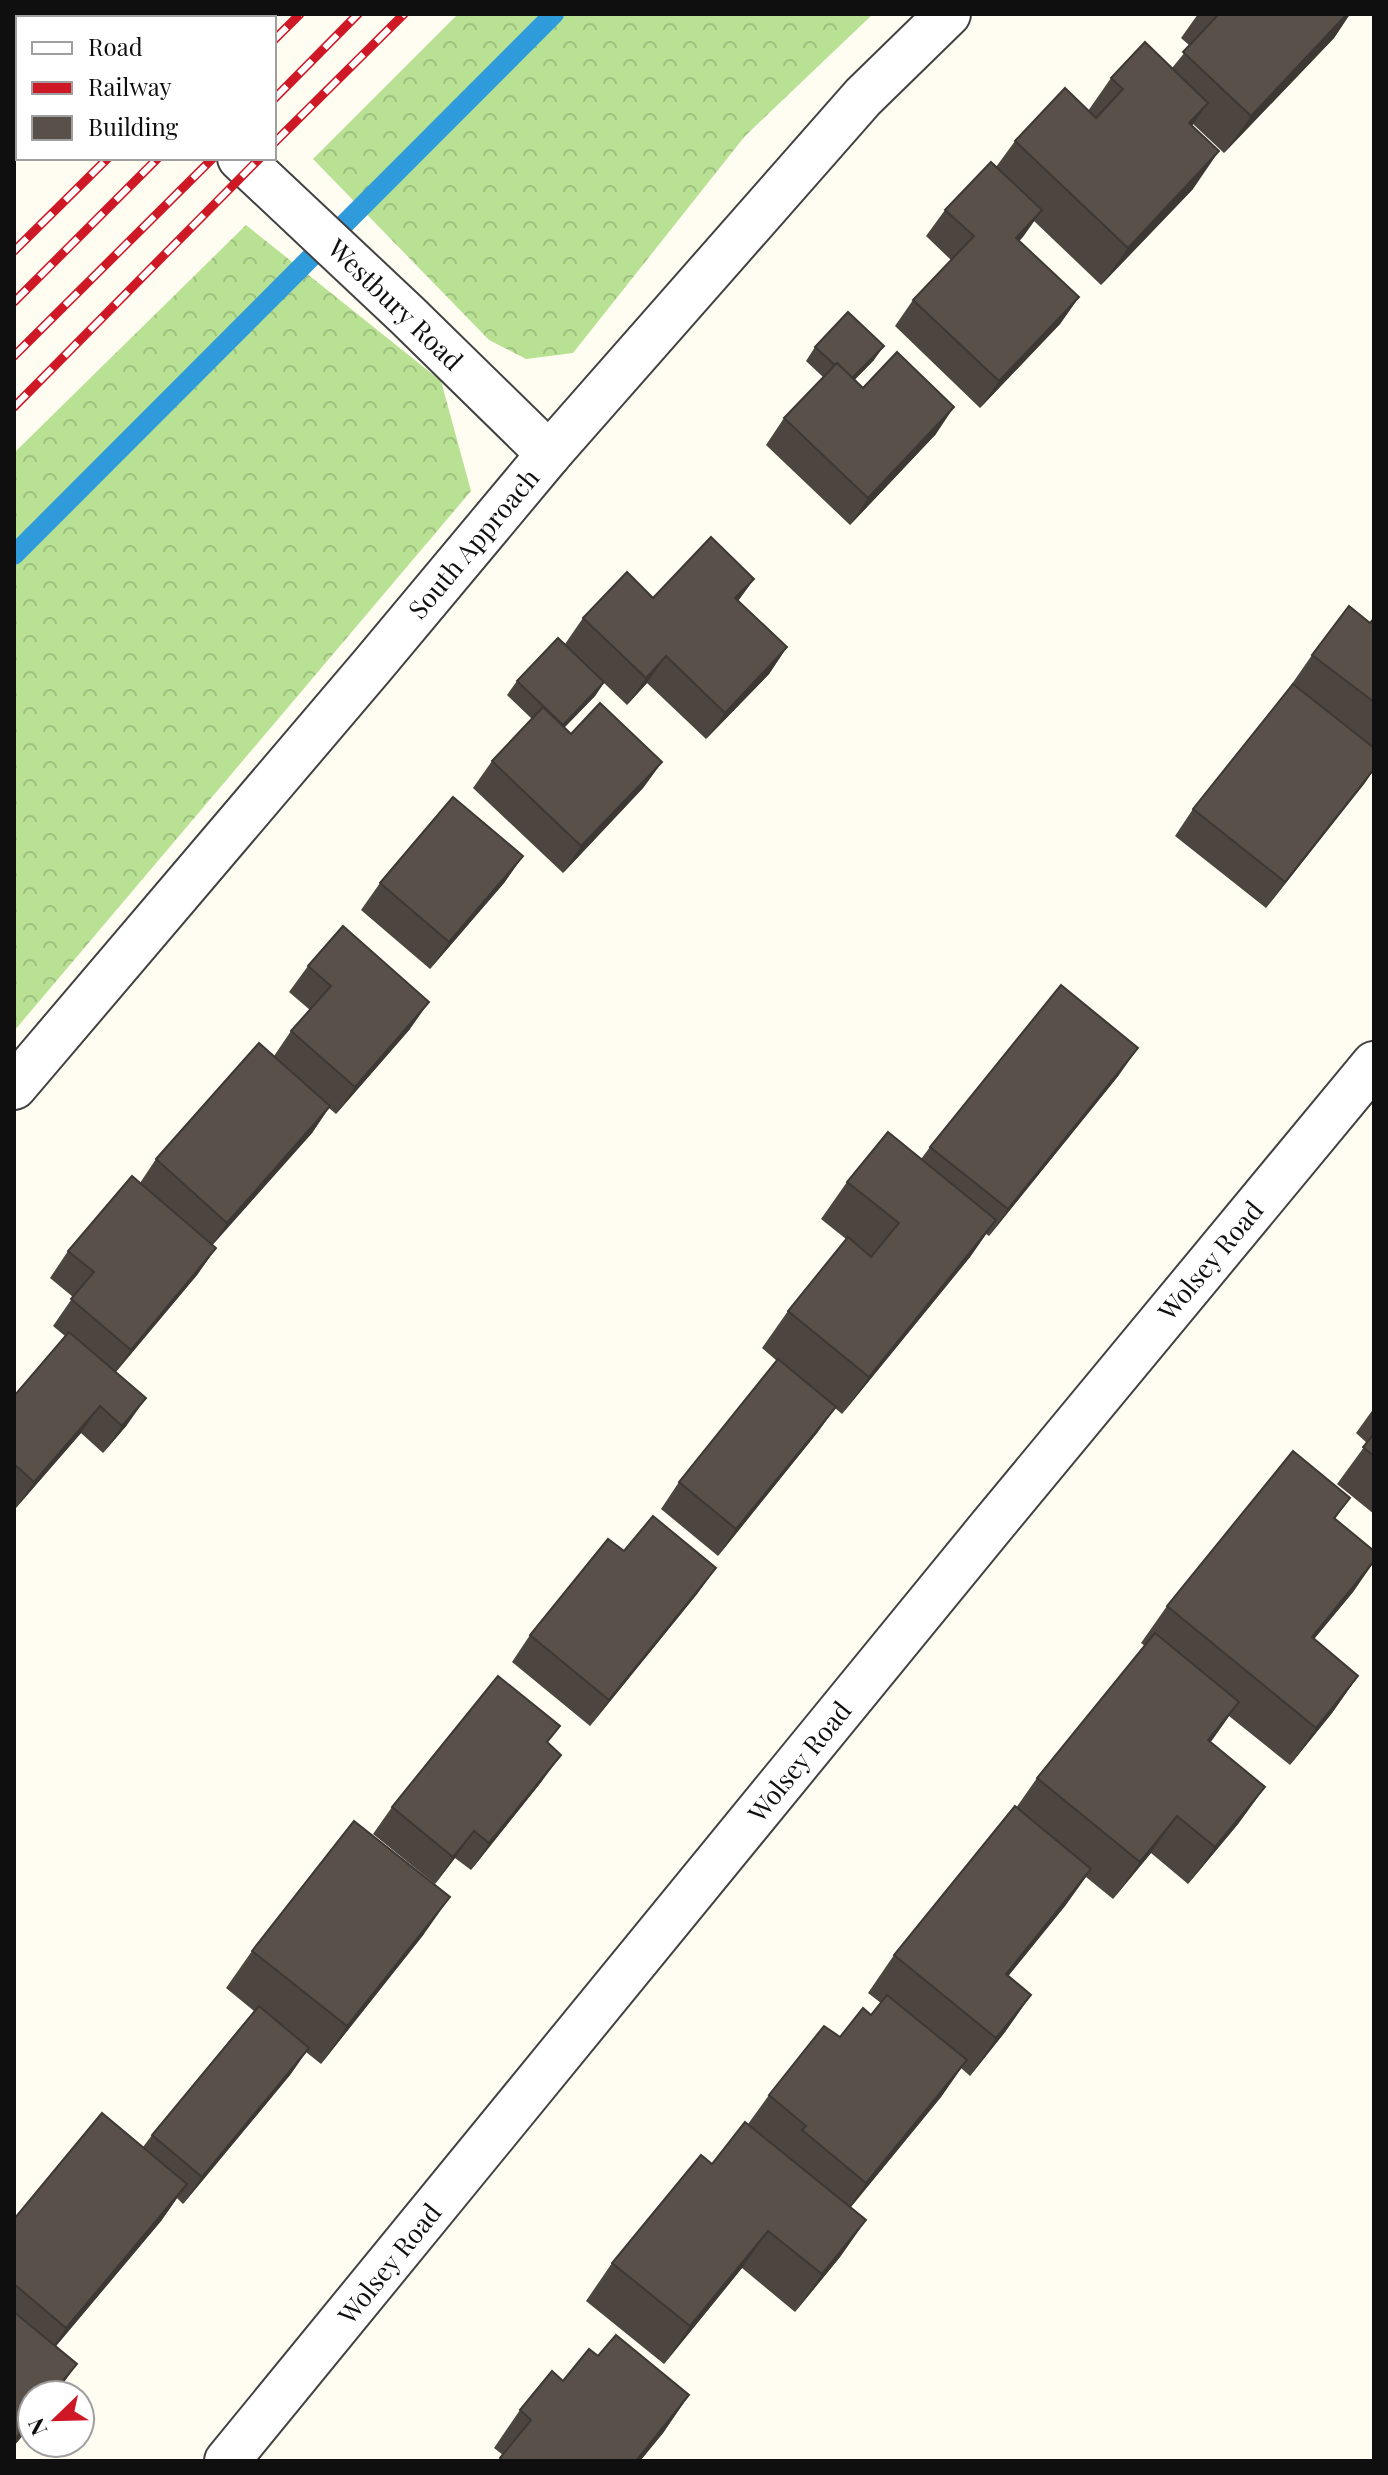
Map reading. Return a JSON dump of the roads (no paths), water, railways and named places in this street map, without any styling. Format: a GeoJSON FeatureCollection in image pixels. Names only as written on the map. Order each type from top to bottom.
{"type":"FeatureCollection","features":[{"type":"Feature","properties":{"kind":"street","name":"South Approach"},"geometry":{"type":"LineString","coordinates":[[14,1087],[549,454],[863,97],[948,14]]}},
{"type":"Feature","properties":{"kind":"street","name":"Westbury Road"},"geometry":{"type":"LineString","coordinates":[[242,160],[549,454]]}},
{"type":"Feature","properties":{"kind":"street","name":"Wolsey Road"},"geometry":{"type":"LineString","coordinates":[[227,2461],[1374,1064]]}},
{"type":"Feature","properties":{"kind":"waterway"},"geometry":{"type":"LineString","coordinates":[[14,555],[554,14]]}},
{"type":"Feature","properties":{"kind":"railway"},"geometry":{"type":"LineString","coordinates":[[276,38],[300,14]]}},
{"type":"Feature","properties":{"kind":"railway"},"geometry":{"type":"LineString","coordinates":[[276,97],[358,14]]}},
{"type":"Feature","properties":{"kind":"railway"},"geometry":{"type":"LineString","coordinates":[[276,141],[404,14]]}},
{"type":"Feature","properties":{"kind":"railway"},"geometry":{"type":"LineString","coordinates":[[14,251],[106,160]]}},
{"type":"Feature","properties":{"kind":"railway"},"geometry":{"type":"LineString","coordinates":[[14,302],[156,160]]}},
{"type":"Feature","properties":{"kind":"railway"},"geometry":{"type":"LineString","coordinates":[[14,356],[211,160]]}},
{"type":"Feature","properties":{"kind":"railway"},"geometry":{"type":"LineString","coordinates":[[14,407],[258,160]]}}]}
